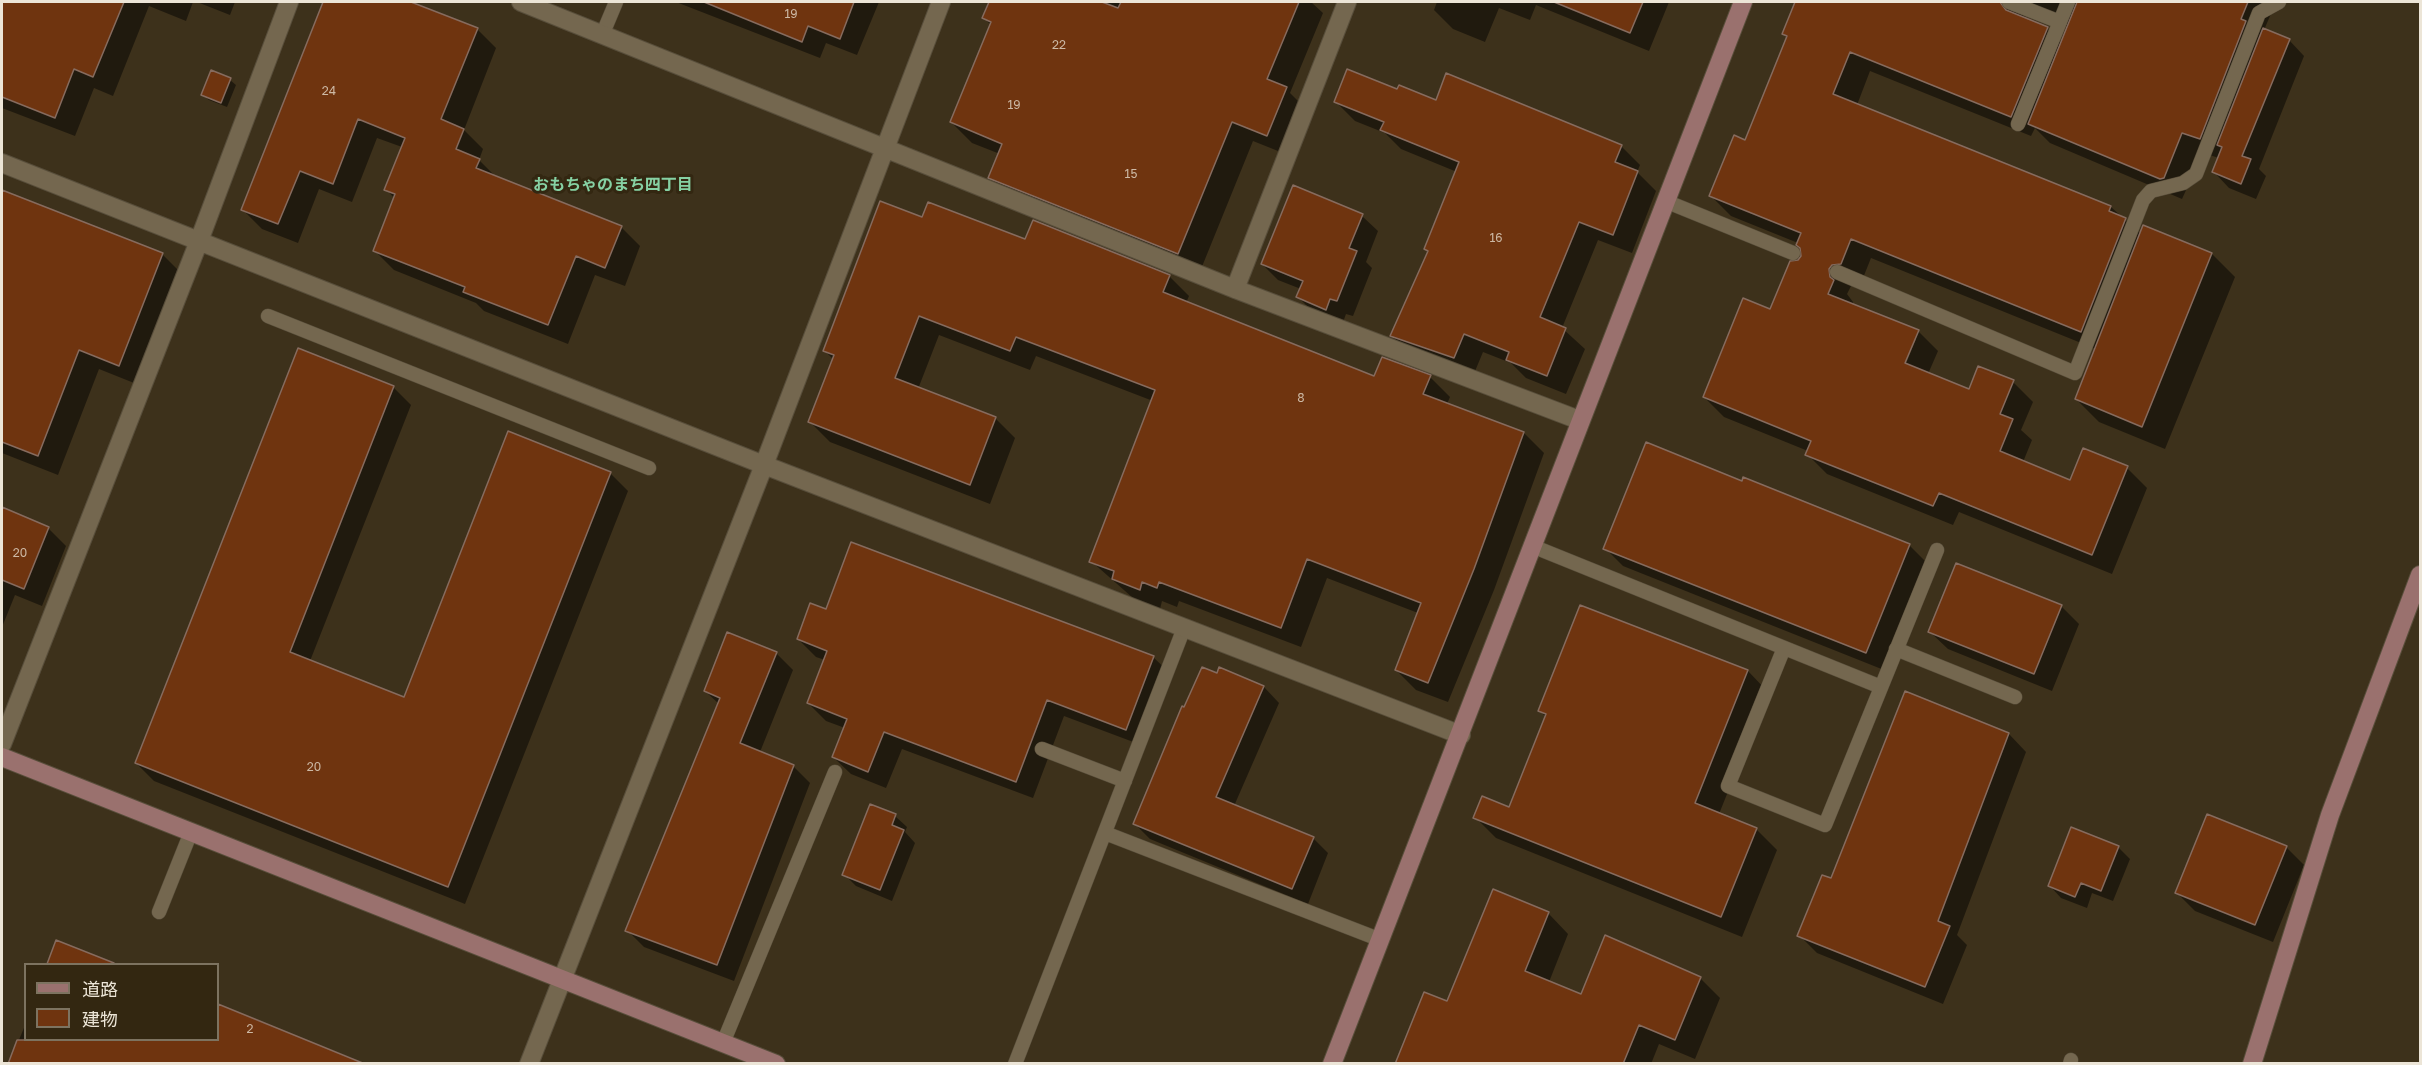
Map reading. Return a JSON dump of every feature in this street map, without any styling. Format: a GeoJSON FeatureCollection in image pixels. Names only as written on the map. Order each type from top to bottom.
{"type":"FeatureCollection","features":[{"type":"Feature","properties":{"kind":"street"},"geometry":{"type":"LineString","coordinates":[[2,744],[199,241],[289,2]]}},
{"type":"Feature","properties":{"kind":"street"},"geometry":{"type":"LineString","coordinates":[[521,2],[603,33],[1235,289],[1579,420]]}},
{"type":"Feature","properties":{"kind":"street"},"geometry":{"type":"LineString","coordinates":[[530,1064],[764,465],[941,2]]}},
{"type":"Feature","properties":{"kind":"street"},"geometry":{"type":"LineString","coordinates":[[1235,289],[1347,2]]}},
{"type":"Feature","properties":{"kind":"street"},"geometry":{"type":"LineString","coordinates":[[1332,1064],[1461,735],[1579,420],[1743,2]]}},
{"type":"Feature","properties":{"kind":"street"},"geometry":{"type":"LineString","coordinates":[[2,163],[764,465],[1461,735]]}},
{"type":"Feature","properties":{"kind":"street"},"geometry":{"type":"LineString","coordinates":[[2252,1064],[2330,815],[2421,575]]}},
{"type":"Feature","properties":{"kind":"street"},"geometry":{"type":"LineString","coordinates":[[2,757],[776,1064]]}},
{"type":"Feature","properties":{"kind":"lane"},"geometry":{"type":"LineString","coordinates":[[603,33],[616,2]]}},
{"type":"Feature","properties":{"kind":"lane"},"geometry":{"type":"LineString","coordinates":[[2008,2],[2060,22]]}},
{"type":"Feature","properties":{"kind":"lane"},"geometry":{"type":"LineString","coordinates":[[2018,124],[2068,2]]}},
{"type":"Feature","properties":{"kind":"lane"},"geometry":{"type":"LineString","coordinates":[[1837,272],[2075,373],[2143,200],[2151,191],[2183,183],[2196,174],[2259,13],[2279,2]]}},
{"type":"Feature","properties":{"kind":"lane"},"geometry":{"type":"LineString","coordinates":[[1665,201],[1793,253]]}},
{"type":"Feature","properties":{"kind":"lane"},"geometry":{"type":"LineString","coordinates":[[268,316],[649,468]]}},
{"type":"Feature","properties":{"kind":"lane"},"geometry":{"type":"LineString","coordinates":[[1532,546],[1881,687]]}},
{"type":"Feature","properties":{"kind":"lane"},"geometry":{"type":"LineString","coordinates":[[1784,648],[1728,786],[1826,825],[1936,550]]}},
{"type":"Feature","properties":{"kind":"lane"},"geometry":{"type":"LineString","coordinates":[[1015,1064],[1184,628]]}},
{"type":"Feature","properties":{"kind":"lane"},"geometry":{"type":"LineString","coordinates":[[1896,649],[2015,698]]}},
{"type":"Feature","properties":{"kind":"lane"},"geometry":{"type":"LineString","coordinates":[[1042,749],[1125,781]]}},
{"type":"Feature","properties":{"kind":"lane"},"geometry":{"type":"LineString","coordinates":[[723,1042],[835,772]]}},
{"type":"Feature","properties":{"kind":"lane"},"geometry":{"type":"LineString","coordinates":[[159,912],[190,832]]}},
{"type":"Feature","properties":{"kind":"lane"},"geometry":{"type":"LineString","coordinates":[[1105,833],[1381,940]]}},
{"type":"Feature","properties":{"kind":"building"},"geometry":{"type":"Polygon","coordinates":[[[2,2],[124,2],[93,77],[74,69],[55,118],[2,97],[2,2]]]}},
{"type":"Feature","properties":{"kind":"building"},"geometry":{"type":"Polygon","coordinates":[[[323,2],[411,2],[478,28],[441,119],[464,129],[456,149],[480,159],[476,168],[622,226],[605,268],[576,256],[548,325],[463,292],[465,287],[373,251],[395,194],[384,190],[405,138],[358,119],[333,184],[300,171],[278,224],[241,210],[323,2]]]}},
{"type":"Feature","properties":{"kind":"building"},"geometry":{"type":"Polygon","coordinates":[[[704,2],[854,2],[840,39],[808,26],[802,42],[704,2]]]}},
{"type":"Feature","properties":{"kind":"building"},"geometry":{"type":"Polygon","coordinates":[[[989,2],[1102,2],[1118,8],[1121,2],[1299,2],[1267,79],[1287,87],[1267,136],[1232,122],[1178,254],[988,178],[1002,144],[950,122],[991,22],[982,18],[989,2]]]}},
{"type":"Feature","properties":{"kind":"building"},"geometry":{"type":"Polygon","coordinates":[[[1554,2],[1643,2],[1630,33],[1554,2]]]}},
{"type":"Feature","properties":{"kind":"building"},"geometry":{"type":"Polygon","coordinates":[[[1795,2],[2000,2],[2006,10],[2048,27],[2011,117],[1850,52],[1833,94],[2111,206],[2109,211],[2126,218],[2081,332],[1851,239],[1841,264],[1832,265],[1829,269],[1830,277],[1834,280],[1828,294],[1919,330],[1905,363],[1969,389],[1978,366],[2014,380],[2000,414],[2013,419],[2000,451],[2070,480],[2083,448],[2128,466],[2092,555],[1939,493],[1933,506],[1805,455],[1811,441],[1703,397],[1743,298],[1770,309],[1790,261],[1798,260],[1801,256],[1800,248],[1796,245],[1801,233],[1709,196],[1734,135],[1745,140],[1787,36],[1782,34],[1795,2]]]}},
{"type":"Feature","properties":{"kind":"building"},"geometry":{"type":"Polygon","coordinates":[[[2077,2],[2248,2],[2241,19],[2246,21],[2200,139],[2182,133],[2164,178],[2160,179],[2028,124],[2077,2]]]}},
{"type":"Feature","properties":{"kind":"building"},"geometry":{"type":"Polygon","coordinates":[[[2263,28],[2290,39],[2242,156],[2251,159],[2241,184],[2212,172],[2222,147],[2217,145],[2263,28]]]}},
{"type":"Feature","properties":{"kind":"building"},"geometry":{"type":"Polygon","coordinates":[[[1347,69],[1397,89],[1399,85],[1436,100],[1446,73],[1622,145],[1615,162],[1638,171],[1613,235],[1579,222],[1540,317],[1566,328],[1547,376],[1506,360],[1509,352],[1464,334],[1454,358],[1390,336],[1428,251],[1424,249],[1459,162],[1380,130],[1384,122],[1334,102],[1347,69]]]}},
{"type":"Feature","properties":{"kind":"building"},"geometry":{"type":"Polygon","coordinates":[[[211,70],[231,78],[221,103],[201,95],[211,70]]]}},
{"type":"Feature","properties":{"kind":"building"},"geometry":{"type":"Polygon","coordinates":[[[1293,185],[1363,214],[1349,248],[1357,251],[1337,301],[1330,299],[1326,310],[1296,297],[1303,281],[1261,264],[1293,185]]]}},
{"type":"Feature","properties":{"kind":"building"},"geometry":{"type":"Polygon","coordinates":[[[2,190],[163,253],[119,366],[79,350],[38,456],[2,442],[2,190]]]}},
{"type":"Feature","properties":{"kind":"building"},"geometry":{"type":"Polygon","coordinates":[[[880,201],[922,217],[928,202],[1025,239],[1033,220],[1170,275],[1163,292],[1374,376],[1382,357],[1431,375],[1423,394],[1524,432],[1474,569],[1428,683],[1395,670],[1421,603],[1307,559],[1281,628],[1159,582],[1157,588],[1142,582],[1140,590],[1112,579],[1114,571],[1089,562],[1155,390],[1016,337],[1010,351],[919,316],[895,378],[996,417],[970,485],[808,422],[834,355],[823,351],[880,201]]]}},
{"type":"Feature","properties":{"kind":"building"},"geometry":{"type":"Polygon","coordinates":[[[2143,225],[2212,253],[2142,427],[2075,399],[2143,225]]]}},
{"type":"Feature","properties":{"kind":"building"},"geometry":{"type":"Polygon","coordinates":[[[298,348],[394,386],[290,652],[404,697],[508,431],[611,472],[448,887],[135,763],[298,348]]]}},
{"type":"Feature","properties":{"kind":"building"},"geometry":{"type":"Polygon","coordinates":[[[1646,442],[1742,481],[1743,477],[1910,544],[1866,653],[1603,549],[1646,442]]]}},
{"type":"Feature","properties":{"kind":"building"},"geometry":{"type":"Polygon","coordinates":[[[2,507],[49,527],[24,589],[2,580],[2,507]]]}},
{"type":"Feature","properties":{"kind":"building"},"geometry":{"type":"Polygon","coordinates":[[[851,542],[1154,656],[1126,730],[1047,700],[1016,782],[884,732],[868,772],[832,757],[847,719],[807,703],[827,651],[797,639],[810,603],[826,609],[851,542]]]}},
{"type":"Feature","properties":{"kind":"building"},"geometry":{"type":"Polygon","coordinates":[[[1956,563],[2062,605],[2034,674],[1928,632],[1956,563]]]}},
{"type":"Feature","properties":{"kind":"building"},"geometry":{"type":"Polygon","coordinates":[[[1580,605],[1748,670],[1695,803],[1757,828],[1721,917],[1473,818],[1482,796],[1509,807],[1546,714],[1538,711],[1580,605]]]}},
{"type":"Feature","properties":{"kind":"building"},"geometry":{"type":"Polygon","coordinates":[[[727,632],[777,652],[740,743],[794,765],[717,965],[625,931],[720,698],[704,691],[727,632]]]}},
{"type":"Feature","properties":{"kind":"building"},"geometry":{"type":"Polygon","coordinates":[[[1202,667],[1217,673],[1219,667],[1264,686],[1216,797],[1314,837],[1292,889],[1133,824],[1182,706],[1184,707],[1202,667]]]}},
{"type":"Feature","properties":{"kind":"building"},"geometry":{"type":"Polygon","coordinates":[[[1905,691],[2009,733],[1938,921],[1950,926],[1925,987],[1797,936],[1822,875],[1831,878],[1905,691]]]}},
{"type":"Feature","properties":{"kind":"building"},"geometry":{"type":"Polygon","coordinates":[[[870,804],[896,814],[892,825],[904,830],[880,890],[842,875],[870,804]]]}},
{"type":"Feature","properties":{"kind":"building"},"geometry":{"type":"Polygon","coordinates":[[[2207,814],[2287,846],[2255,925],[2175,893],[2207,814]]]}},
{"type":"Feature","properties":{"kind":"building"},"geometry":{"type":"Polygon","coordinates":[[[2071,827],[2119,846],[2101,891],[2081,883],[2075,897],[2048,886],[2071,827]]]}},
{"type":"Feature","properties":{"kind":"building"},"geometry":{"type":"Polygon","coordinates":[[[1493,889],[1549,912],[1525,971],[1581,994],[1605,935],[1701,977],[1675,1040],[1639,1025],[1623,1064],[1395,1064],[1424,992],[1447,1001],[1493,889]]]}},
{"type":"Feature","properties":{"kind":"building"},"geometry":{"type":"Polygon","coordinates":[[[56,940],[114,963],[47,963],[56,940]]]}},
{"type":"Feature","properties":{"kind":"building"},"geometry":{"type":"Polygon","coordinates":[[[219,1004],[365,1064],[8,1064],[17,1040],[219,1041],[219,1004]]]}},
{"type":"Feature","properties":{"kind":"district","name":"おもちゃのまち四丁目"},"geometry":{"type":"Point","coordinates":[613,185]}}]}
